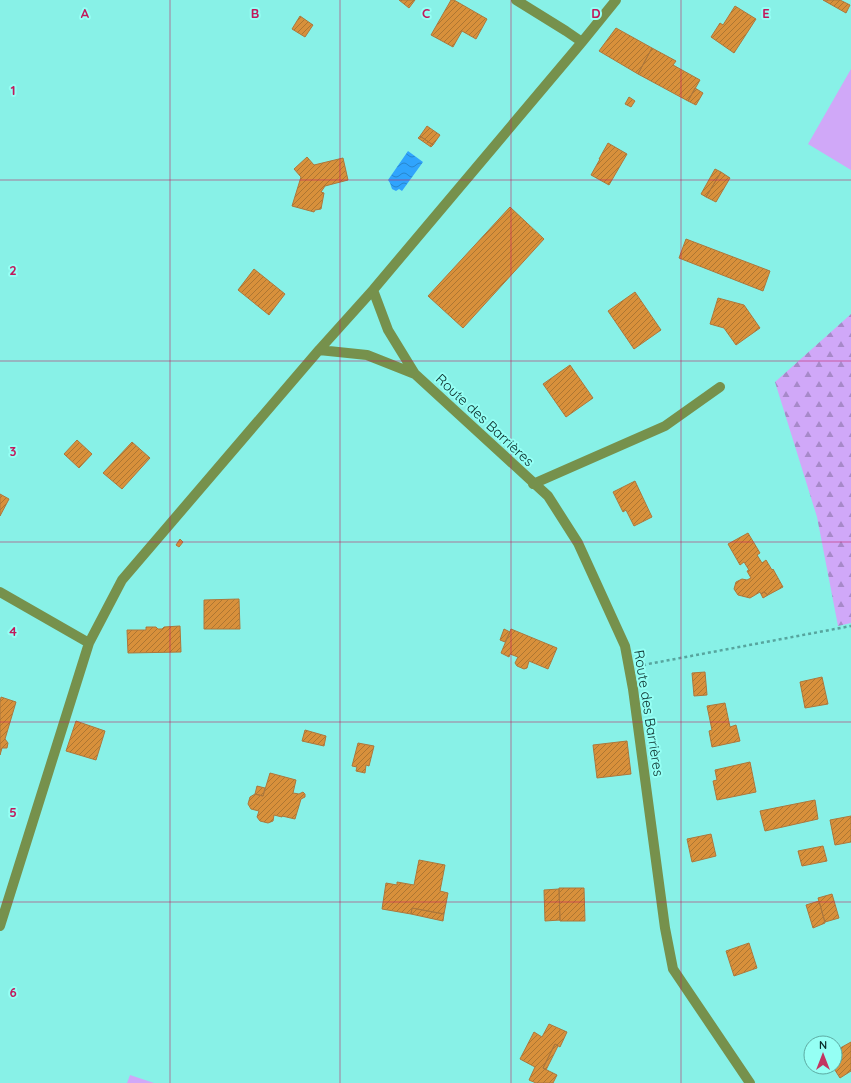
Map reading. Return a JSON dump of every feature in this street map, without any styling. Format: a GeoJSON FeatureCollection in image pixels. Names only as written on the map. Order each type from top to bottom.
{"type":"FeatureCollection","features":[{"type":"Feature","properties":{"kind":"street"},"geometry":{"type":"LineString","coordinates":[[516,0],[566,30],[582,42]]}},
{"type":"Feature","properties":{"kind":"street"},"geometry":{"type":"LineString","coordinates":[[0,926],[89,643],[122,580],[372,290],[616,0]]}},
{"type":"Feature","properties":{"kind":"street","name":"Route des Barrières"},"geometry":{"type":"LineString","coordinates":[[372,290],[388,330],[415,374],[533,484],[548,496],[578,543],[625,646],[665,928],[673,969],[750,1083]]}},
{"type":"Feature","properties":{"kind":"street","name":"Route des Barrières"},"geometry":{"type":"LineString","coordinates":[[319,350],[367,355],[415,374]]}},
{"type":"Feature","properties":{"kind":"street"},"geometry":{"type":"LineString","coordinates":[[533,484],[665,426],[720,387]]}},
{"type":"Feature","properties":{"kind":"street"},"geometry":{"type":"LineString","coordinates":[[0,592],[89,643]]}},
{"type":"Feature","properties":{"kind":"path"},"geometry":{"type":"LineString","coordinates":[[629,667],[851,626]]}},
{"type":"Feature","properties":{"kind":"green space"},"geometry":{"type":"Polygon","coordinates":[[[851,69],[851,170],[808,144],[851,69]]]}},
{"type":"Feature","properties":{"kind":"green space"},"geometry":{"type":"Polygon","coordinates":[[[851,314],[851,623],[838,626],[817,517],[775,382],[851,314]]]}},
{"type":"Feature","properties":{"kind":"green space"},"geometry":{"type":"Polygon","coordinates":[[[130,1075],[154,1083],[127,1083],[130,1075]]]}},
{"type":"Feature","properties":{"kind":"water"},"geometry":{"type":"Polygon","coordinates":[[[408,151],[423,162],[402,191],[399,189],[396,191],[392,189],[388,180],[408,151]]]}},
{"type":"Feature","properties":{"kind":"building"},"geometry":{"type":"Polygon","coordinates":[[[399,0],[415,0],[409,8],[399,0]]]}},
{"type":"Feature","properties":{"kind":"building"},"geometry":{"type":"Polygon","coordinates":[[[451,0],[454,0],[487,19],[476,39],[462,31],[453,47],[431,35],[451,0]]]}},
{"type":"Feature","properties":{"kind":"building"},"geometry":{"type":"Polygon","coordinates":[[[823,0],[840,0],[850,5],[846,13],[823,0]]]}},
{"type":"Feature","properties":{"kind":"building"},"geometry":{"type":"Polygon","coordinates":[[[735,6],[756,19],[734,53],[711,37],[720,23],[723,25],[735,6]]]}},
{"type":"Feature","properties":{"kind":"building"},"geometry":{"type":"Polygon","coordinates":[[[300,16],[313,25],[305,37],[292,29],[300,16]]]}},
{"type":"Feature","properties":{"kind":"building"},"geometry":{"type":"Polygon","coordinates":[[[616,28],[652,48],[638,74],[599,51],[616,28]]]}},
{"type":"Feature","properties":{"kind":"building"},"geometry":{"type":"Polygon","coordinates":[[[652,48],[676,61],[673,65],[700,80],[688,101],[638,74],[652,48]]]}},
{"type":"Feature","properties":{"kind":"building"},"geometry":{"type":"Polygon","coordinates":[[[695,88],[703,93],[696,105],[688,101],[695,88]]]}},
{"type":"Feature","properties":{"kind":"building"},"geometry":{"type":"Polygon","coordinates":[[[629,97],[635,101],[631,107],[625,104],[629,97]]]}},
{"type":"Feature","properties":{"kind":"building"},"geometry":{"type":"Polygon","coordinates":[[[427,126],[440,135],[433,145],[420,136],[427,126]]]}},
{"type":"Feature","properties":{"kind":"building"},"geometry":{"type":"Polygon","coordinates":[[[420,136],[433,145],[431,147],[418,138],[420,136]]]}},
{"type":"Feature","properties":{"kind":"building"},"geometry":{"type":"Polygon","coordinates":[[[608,143],[627,154],[609,185],[591,175],[608,143]]]}},
{"type":"Feature","properties":{"kind":"building"},"geometry":{"type":"Polygon","coordinates":[[[307,157],[314,165],[343,158],[348,180],[325,186],[321,192],[324,193],[321,209],[315,210],[314,212],[292,206],[301,177],[294,169],[307,157]]]}},
{"type":"Feature","properties":{"kind":"building"},"geometry":{"type":"Polygon","coordinates":[[[715,169],[721,172],[706,197],[701,194],[715,169]]]}},
{"type":"Feature","properties":{"kind":"building"},"geometry":{"type":"Polygon","coordinates":[[[721,172],[730,178],[716,202],[706,197],[721,172]]]}},
{"type":"Feature","properties":{"kind":"building"},"geometry":{"type":"Polygon","coordinates":[[[510,207],[544,239],[463,328],[428,296],[510,207]]]}},
{"type":"Feature","properties":{"kind":"building"},"geometry":{"type":"Polygon","coordinates":[[[686,239],[770,271],[763,291],[679,258],[686,239]]]}},
{"type":"Feature","properties":{"kind":"building"},"geometry":{"type":"Polygon","coordinates":[[[254,269],[285,294],[269,315],[238,290],[254,269]]]}},
{"type":"Feature","properties":{"kind":"building"},"geometry":{"type":"Polygon","coordinates":[[[635,292],[661,330],[634,349],[608,311],[635,292]]]}},
{"type":"Feature","properties":{"kind":"building"},"geometry":{"type":"Polygon","coordinates":[[[718,298],[744,305],[760,328],[736,345],[724,328],[710,324],[718,298]]]}},
{"type":"Feature","properties":{"kind":"building"},"geometry":{"type":"Polygon","coordinates":[[[570,365],[593,398],[566,417],[543,384],[570,365]]]}},
{"type":"Feature","properties":{"kind":"building"},"geometry":{"type":"Polygon","coordinates":[[[77,440],[92,454],[79,468],[64,454],[77,440]]]}},
{"type":"Feature","properties":{"kind":"building"},"geometry":{"type":"Polygon","coordinates":[[[132,442],[150,458],[122,489],[103,473],[132,442]]]}},
{"type":"Feature","properties":{"kind":"building"},"geometry":{"type":"Polygon","coordinates":[[[635,481],[652,517],[634,526],[626,510],[623,512],[613,492],[635,481]]]}},
{"type":"Feature","properties":{"kind":"building"},"geometry":{"type":"Polygon","coordinates":[[[0,494],[9,499],[0,516],[0,494]]]}},
{"type":"Feature","properties":{"kind":"building"},"geometry":{"type":"Polygon","coordinates":[[[748,533],[760,553],[757,555],[762,563],[766,560],[783,587],[768,595],[764,592],[761,594],[760,592],[750,598],[738,595],[734,589],[736,582],[742,579],[747,580],[751,578],[747,571],[749,570],[744,562],[740,565],[728,544],[748,533]]]}},
{"type":"Feature","properties":{"kind":"building"},"geometry":{"type":"Polygon","coordinates":[[[180,539],[183,542],[179,547],[176,545],[180,539]]]}},
{"type":"Feature","properties":{"kind":"building"},"geometry":{"type":"Polygon","coordinates":[[[764,592],[768,595],[763,598],[761,594],[764,592]]]}},
{"type":"Feature","properties":{"kind":"building"},"geometry":{"type":"Polygon","coordinates":[[[239,599],[240,629],[204,629],[204,600],[239,599]]]}},
{"type":"Feature","properties":{"kind":"building"},"geometry":{"type":"Polygon","coordinates":[[[180,626],[181,652],[128,653],[127,630],[146,630],[146,627],[156,627],[158,629],[162,629],[164,627],[180,626]]]}},
{"type":"Feature","properties":{"kind":"building"},"geometry":{"type":"Polygon","coordinates":[[[504,629],[510,632],[505,642],[500,640],[504,629]]]}},
{"type":"Feature","properties":{"kind":"building"},"geometry":{"type":"Polygon","coordinates":[[[511,629],[557,648],[548,669],[529,661],[527,668],[524,669],[517,666],[515,663],[518,657],[510,654],[509,657],[501,653],[511,629]]]}},
{"type":"Feature","properties":{"kind":"building"},"geometry":{"type":"Polygon","coordinates":[[[705,672],[707,695],[694,696],[692,673],[705,672]]]}},
{"type":"Feature","properties":{"kind":"building"},"geometry":{"type":"Polygon","coordinates":[[[822,677],[828,704],[805,708],[800,682],[822,677]]]}},
{"type":"Feature","properties":{"kind":"building"},"geometry":{"type":"Polygon","coordinates":[[[1,697],[16,702],[5,739],[8,743],[7,748],[2,748],[0,755],[0,702],[1,697]]]}},
{"type":"Feature","properties":{"kind":"building"},"geometry":{"type":"Polygon","coordinates":[[[725,703],[730,727],[736,725],[740,741],[712,747],[709,731],[712,730],[707,706],[725,703]]]}},
{"type":"Feature","properties":{"kind":"building"},"geometry":{"type":"Polygon","coordinates":[[[76,721],[105,731],[96,760],[66,751],[76,721]]]}},
{"type":"Feature","properties":{"kind":"building"},"geometry":{"type":"Polygon","coordinates":[[[305,730],[326,736],[324,746],[302,741],[305,730]]]}},
{"type":"Feature","properties":{"kind":"building"},"geometry":{"type":"Polygon","coordinates":[[[627,741],[631,774],[597,778],[593,745],[627,741]]]}},
{"type":"Feature","properties":{"kind":"building"},"geometry":{"type":"Polygon","coordinates":[[[358,743],[374,746],[369,766],[366,765],[365,773],[356,771],[357,767],[352,766],[358,743]]]}},
{"type":"Feature","properties":{"kind":"building"},"geometry":{"type":"Polygon","coordinates":[[[750,762],[756,792],[717,800],[713,781],[717,780],[715,770],[750,762]]]}},
{"type":"Feature","properties":{"kind":"building"},"geometry":{"type":"Polygon","coordinates":[[[270,773],[296,780],[293,793],[299,794],[303,792],[305,794],[305,797],[301,799],[295,819],[274,815],[273,821],[268,823],[260,821],[257,817],[259,811],[251,809],[248,804],[250,797],[255,794],[263,796],[270,773]]]}},
{"type":"Feature","properties":{"kind":"building"},"geometry":{"type":"Polygon","coordinates":[[[257,786],[265,788],[263,796],[255,794],[257,786]]]}},
{"type":"Feature","properties":{"kind":"building"},"geometry":{"type":"Polygon","coordinates":[[[815,800],[818,819],[765,831],[760,811],[815,800]]]}},
{"type":"Feature","properties":{"kind":"building"},"geometry":{"type":"Polygon","coordinates":[[[851,816],[851,842],[835,845],[830,820],[851,816]]]}},
{"type":"Feature","properties":{"kind":"building"},"geometry":{"type":"Polygon","coordinates":[[[711,834],[716,856],[692,862],[687,839],[711,834]]]}},
{"type":"Feature","properties":{"kind":"building"},"geometry":{"type":"Polygon","coordinates":[[[823,846],[827,861],[802,866],[798,851],[823,846]]]}},
{"type":"Feature","properties":{"kind":"building"},"geometry":{"type":"Polygon","coordinates":[[[419,860],[445,865],[440,891],[448,893],[444,914],[412,908],[411,914],[382,909],[386,883],[397,885],[397,882],[414,885],[419,860]]]}},
{"type":"Feature","properties":{"kind":"building"},"geometry":{"type":"Polygon","coordinates":[[[559,888],[584,888],[585,921],[560,921],[559,888]]]}},
{"type":"Feature","properties":{"kind":"building"},"geometry":{"type":"Polygon","coordinates":[[[559,889],[560,920],[545,921],[544,890],[559,889]]]}},
{"type":"Feature","properties":{"kind":"building"},"geometry":{"type":"Polygon","coordinates":[[[832,894],[839,918],[825,922],[818,898],[832,894]]]}},
{"type":"Feature","properties":{"kind":"building"},"geometry":{"type":"Polygon","coordinates":[[[819,901],[825,923],[813,928],[806,905],[819,901]]]}},
{"type":"Feature","properties":{"kind":"building"},"geometry":{"type":"Polygon","coordinates":[[[412,908],[444,914],[443,921],[411,914],[412,908]]]}},
{"type":"Feature","properties":{"kind":"building"},"geometry":{"type":"Polygon","coordinates":[[[749,943],[757,968],[734,976],[726,951],[749,943]]]}},
{"type":"Feature","properties":{"kind":"building"},"geometry":{"type":"Polygon","coordinates":[[[549,1024],[567,1032],[560,1047],[555,1044],[543,1068],[557,1075],[553,1083],[536,1083],[529,1080],[535,1067],[520,1059],[534,1032],[542,1037],[549,1024]]]}},
{"type":"Feature","properties":{"kind":"building"},"geometry":{"type":"Polygon","coordinates":[[[851,1042],[851,1071],[840,1078],[838,1075],[843,1075],[843,1046],[851,1042]]]}},
{"type":"Feature","properties":{"kind":"building"},"geometry":{"type":"Polygon","coordinates":[[[555,1044],[558,1046],[546,1070],[543,1068],[555,1044]]]}}]}
